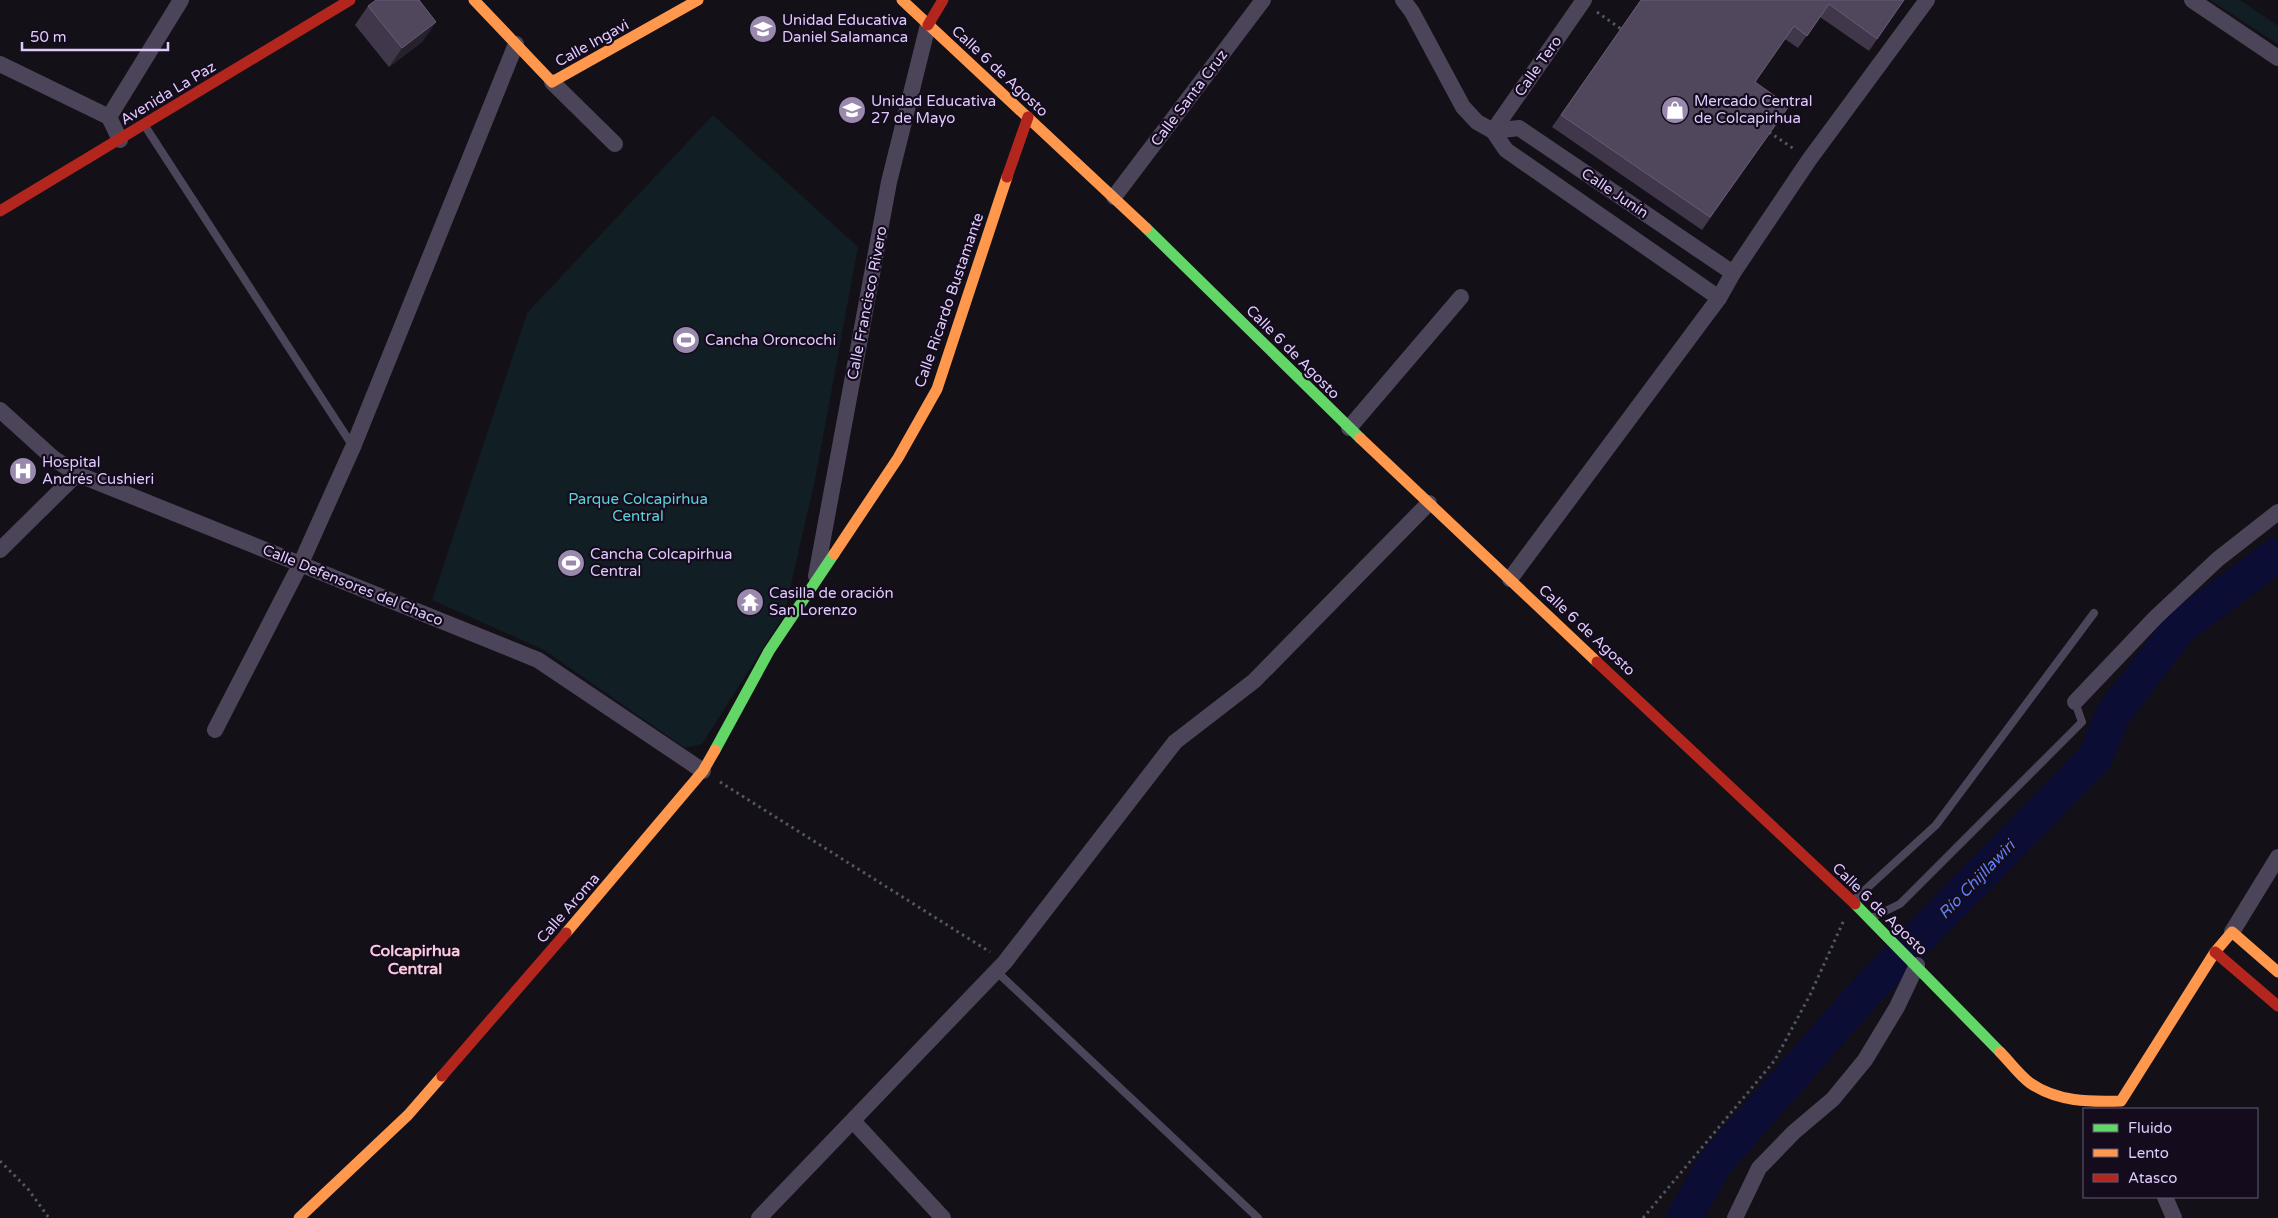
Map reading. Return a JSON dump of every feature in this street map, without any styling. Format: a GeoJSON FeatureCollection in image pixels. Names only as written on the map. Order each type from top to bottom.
{"type":"FeatureCollection","features":[{"type":"Feature","properties":{"kind":"main road","name":"Avenida La Paz"},"geometry":{"type":"LineString","coordinates":[[0,211],[145,126],[350,0]]}},
{"type":"Feature","properties":{"kind":"main road"},"geometry":{"type":"LineString","coordinates":[[474,0],[552,82]]}},
{"type":"Feature","properties":{"kind":"main road","name":"Calle Ingavi"},"geometry":{"type":"LineString","coordinates":[[552,82],[698,0]]}},
{"type":"Feature","properties":{"kind":"main road","name":"Calle 6 de Agosto"},"geometry":{"type":"LineString","coordinates":[[902,0],[1114,197],[1349,428],[1852,901],[2029,1082],[2054,1096],[2084,1102],[2123,1105],[2215,952],[2232,932]]}},
{"type":"Feature","properties":{"kind":"main road"},"geometry":{"type":"LineString","coordinates":[[928,24],[943,0]]}},
{"type":"Feature","properties":{"kind":"main road","name":"Calle Ricardo Bustamante"},"geometry":{"type":"LineString","coordinates":[[815,583],[898,458],[937,389],[1028,117]]}},
{"type":"Feature","properties":{"kind":"main road","name":"Calle Aroma"},"geometry":{"type":"LineString","coordinates":[[298,1218],[408,1115],[625,865],[703,771],[769,651],[815,583]]}},
{"type":"Feature","properties":{"kind":"main road"},"geometry":{"type":"LineString","coordinates":[[2232,932],[2278,972]]}},
{"type":"Feature","properties":{"kind":"main road"},"geometry":{"type":"LineString","coordinates":[[2215,952],[2278,1006]]}},
{"type":"Feature","properties":{"kind":"street"},"geometry":{"type":"LineString","coordinates":[[109,117],[181,0]]}},
{"type":"Feature","properties":{"kind":"street","name":"Calle Santa Cruz"},"geometry":{"type":"LineString","coordinates":[[1114,197],[1263,0]]}},
{"type":"Feature","properties":{"kind":"street","name":"Calle Junín"},"geometry":{"type":"LineString","coordinates":[[1403,0],[1412,12],[1463,107],[1477,122],[1493,131],[1506,150],[1719,298]]}},
{"type":"Feature","properties":{"kind":"street"},"geometry":{"type":"LineString","coordinates":[[1510,579],[1719,298],[1733,273],[1809,160],[1928,0]]}},
{"type":"Feature","properties":{"kind":"street"},"geometry":{"type":"LineString","coordinates":[[2192,0],[2278,58]]}},
{"type":"Feature","properties":{"kind":"street","name":"Calle Tero"},"geometry":{"type":"LineString","coordinates":[[1493,131],[1583,1]]}},
{"type":"Feature","properties":{"kind":"street","name":"Calle Francisco Rivero"},"geometry":{"type":"LineString","coordinates":[[815,583],[889,182],[928,24]]}},
{"type":"Feature","properties":{"kind":"street"},"geometry":{"type":"LineString","coordinates":[[214,730],[301,563],[353,447],[516,44]]}},
{"type":"Feature","properties":{"kind":"street"},"geometry":{"type":"LineString","coordinates":[[0,64],[109,117],[120,140]]}},
{"type":"Feature","properties":{"kind":"street"},"geometry":{"type":"LineString","coordinates":[[552,82],[615,144]]}},
{"type":"Feature","properties":{"kind":"street","name":"Calle Junín"},"geometry":{"type":"LineString","coordinates":[[1493,131],[1520,128],[1733,273]]}},
{"type":"Feature","properties":{"kind":"street"},"geometry":{"type":"LineString","coordinates":[[1349,428],[1461,297]]}},
{"type":"Feature","properties":{"kind":"street","name":"Calle Defensores del Chaco"},"geometry":{"type":"LineString","coordinates":[[0,410],[53,458],[77,474],[538,660],[703,771]]}},
{"type":"Feature","properties":{"kind":"street"},"geometry":{"type":"LineString","coordinates":[[0,550],[77,474]]}},
{"type":"Feature","properties":{"kind":"street"},"geometry":{"type":"LineString","coordinates":[[759,1218],[1000,966],[1176,742],[1254,681],[1429,503]]}},
{"type":"Feature","properties":{"kind":"street"},"geometry":{"type":"LineString","coordinates":[[2075,702],[2156,617],[2218,559],[2278,512]]}},
{"type":"Feature","properties":{"kind":"street"},"geometry":{"type":"LineString","coordinates":[[2232,932],[2278,857]]}},
{"type":"Feature","properties":{"kind":"street"},"geometry":{"type":"LineString","coordinates":[[1735,1218],[1759,1168],[1794,1132],[1833,1100],[1865,1060],[1897,1007],[1913,962]]}},
{"type":"Feature","properties":{"kind":"street"},"geometry":{"type":"LineString","coordinates":[[853,1121],[943,1218]]}},
{"type":"Feature","properties":{"kind":"street"},"geometry":{"type":"LineString","coordinates":[[2164,1198],[2174,1218]]}},
{"type":"Feature","properties":{"kind":"lane"},"geometry":{"type":"LineString","coordinates":[[145,126],[353,447]]}},
{"type":"Feature","properties":{"kind":"lane"},"geometry":{"type":"LineString","coordinates":[[1852,901],[1936,825],[2094,613]]}},
{"type":"Feature","properties":{"kind":"lane"},"geometry":{"type":"LineString","coordinates":[[1870,919],[1900,904],[2082,722],[2075,702]]}},
{"type":"Feature","properties":{"kind":"lane"},"geometry":{"type":"LineString","coordinates":[[1000,966],[1258,1218]]}},
{"type":"Feature","properties":{"kind":"path"},"geometry":{"type":"LineString","coordinates":[[1583,1],[1631,36]]}},
{"type":"Feature","properties":{"kind":"path"},"geometry":{"type":"LineString","coordinates":[[1761,126],[1809,160]]}},
{"type":"Feature","properties":{"kind":"path"},"geometry":{"type":"LineString","coordinates":[[703,771],[1000,966]]}},
{"type":"Feature","properties":{"kind":"path"},"geometry":{"type":"LineString","coordinates":[[1643,1218],[1775,1060],[1810,995],[1852,901]]}},
{"type":"Feature","properties":{"kind":"path"},"geometry":{"type":"LineString","coordinates":[[0,1161],[28,1189],[49,1218]]}},
{"type":"Feature","properties":{"kind":"green space"},"geometry":{"type":"Polygon","coordinates":[[[2210,0],[2240,0],[2278,26],[2278,44],[2210,0]]]}},
{"type":"Feature","properties":{"kind":"green space","name":"Parque Colcapirhua Central"},"geometry":{"type":"Polygon","coordinates":[[[713,115],[858,247],[815,480],[784,615],[702,744],[685,748],[544,650],[432,600],[527,313],[713,115]]]}},
{"type":"Feature","properties":{"kind":"building"},"geometry":{"type":"Polygon","coordinates":[[[376,0],[419,0],[436,22],[402,48],[368,6],[376,0]]]}},
{"type":"Feature","properties":{"kind":"building","name":"Mercado Central de Colcapirhua"},"geometry":{"type":"Polygon","coordinates":[[[1641,0],[1904,0],[1877,39],[1829,4],[1807,36],[1794,26],[1755,82],[1789,106],[1710,217],[1561,115],[1641,0]]]}},
{"type":"Feature","properties":{"kind":"waterway","name":"Río Chijllawiri"},"geometry":{"type":"LineString","coordinates":[[1684,1218],[1714,1164],[1871,986],[2095,758],[2113,714],[2180,627],[2278,554]]}},
{"type":"Feature","properties":{"kind":"traffic: fast"},"geometry":{"type":"LineString","coordinates":[[1146,228],[1360,438]]}},
{"type":"Feature","properties":{"kind":"traffic: fast"},"geometry":{"type":"LineString","coordinates":[[715,750],[769,651],[834,554]]}},
{"type":"Feature","properties":{"kind":"traffic: fast"},"geometry":{"type":"LineString","coordinates":[[1855,904],[2000,1052]]}},
{"type":"Feature","properties":{"kind":"traffic: slow"},"geometry":{"type":"LineString","coordinates":[[474,0],[552,82],[698,0]]}},
{"type":"Feature","properties":{"kind":"traffic: slow"},"geometry":{"type":"LineString","coordinates":[[902,0],[1146,228]]}},
{"type":"Feature","properties":{"kind":"traffic: slow"},"geometry":{"type":"LineString","coordinates":[[834,554],[898,458],[937,389],[1007,177]]}},
{"type":"Feature","properties":{"kind":"traffic: slow"},"geometry":{"type":"LineString","coordinates":[[1360,438],[1597,662]]}},
{"type":"Feature","properties":{"kind":"traffic: slow"},"geometry":{"type":"LineString","coordinates":[[566,933],[703,771],[715,750]]}},
{"type":"Feature","properties":{"kind":"traffic: slow"},"geometry":{"type":"LineString","coordinates":[[2000,1052],[2026,1080],[2051,1094],[2074,1100],[2121,1101],[2215,952],[2232,932],[2278,972]]}},
{"type":"Feature","properties":{"kind":"traffic: slow"},"geometry":{"type":"LineString","coordinates":[[299,1218],[408,1115],[442,1076]]}},
{"type":"Feature","properties":{"kind":"traffic: jam"},"geometry":{"type":"LineString","coordinates":[[0,211],[350,0]]}},
{"type":"Feature","properties":{"kind":"traffic: jam"},"geometry":{"type":"LineString","coordinates":[[928,25],[943,0]]}},
{"type":"Feature","properties":{"kind":"traffic: jam"},"geometry":{"type":"LineString","coordinates":[[1007,177],[1028,117]]}},
{"type":"Feature","properties":{"kind":"traffic: jam"},"geometry":{"type":"LineString","coordinates":[[1597,662],[1855,904]]}},
{"type":"Feature","properties":{"kind":"traffic: jam"},"geometry":{"type":"LineString","coordinates":[[442,1076],[566,933]]}},
{"type":"Feature","properties":{"kind":"traffic: jam"},"geometry":{"type":"LineString","coordinates":[[2215,952],[2278,1006]]}},
{"type":"Feature","properties":{"kind":"place","name":"Unidad Educativa Daniel Salamanca"},"geometry":{"type":"Point","coordinates":[763,29]}},
{"type":"Feature","properties":{"kind":"place","name":"Unidad Educativa 27 de Mayo"},"geometry":{"type":"Point","coordinates":[852,110]}},
{"type":"Feature","properties":{"kind":"place","name":"Mercado Central de Colcapirhua"},"geometry":{"type":"Point","coordinates":[1675,110]}},
{"type":"Feature","properties":{"kind":"place","name":"Cancha Oroncochi"},"geometry":{"type":"Point","coordinates":[686,340]}},
{"type":"Feature","properties":{"kind":"place","name":"Hospital Andrés Cushieri"},"geometry":{"type":"Point","coordinates":[23,471]}},
{"type":"Feature","properties":{"kind":"place","name":"Cancha Colcapirhua Central"},"geometry":{"type":"Point","coordinates":[571,563]}},
{"type":"Feature","properties":{"kind":"place","name":"Casilla de oración San Lorenzo"},"geometry":{"type":"Point","coordinates":[750,602]}},
{"type":"Feature","properties":{"kind":"district","name":"Colcapirhua Central"},"geometry":{"type":"Point","coordinates":[415,959]}}]}
